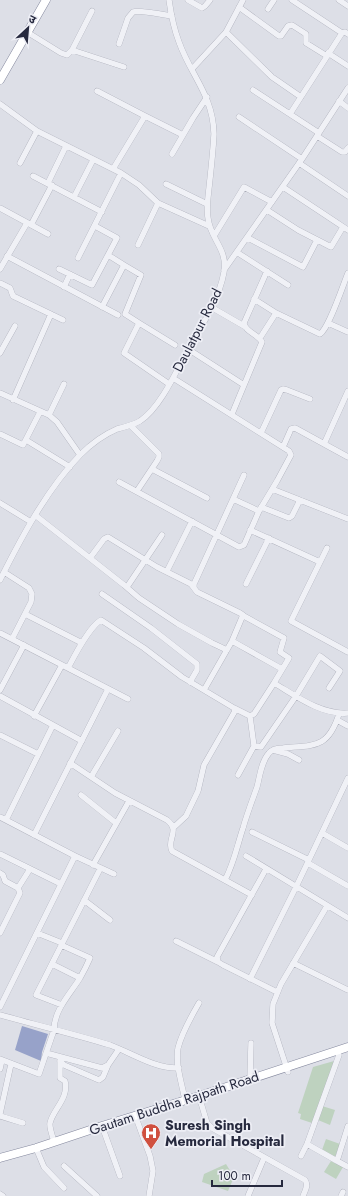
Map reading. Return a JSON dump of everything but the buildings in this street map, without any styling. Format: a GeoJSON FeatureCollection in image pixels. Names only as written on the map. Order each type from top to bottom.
{"type":"FeatureCollection","features":[{"type":"Feature","properties":{"kind":"highway"},"geometry":{"type":"LineString","coordinates":[[0,80],[46,0]]}},
{"type":"Feature","properties":{"kind":"highway","name":"Gautam Buddha Rajpath Road"},"geometry":{"type":"LineString","coordinates":[[0,1158],[37,1151],[54,1142],[136,1118],[185,1100],[200,1098],[250,1079],[287,1070],[348,1047]]}},
{"type":"Feature","properties":{"kind":"highway"},"geometry":{"type":"LineString","coordinates":[[136,1118],[348,1052]]}},
{"type":"Feature","properties":{"kind":"highway"},"geometry":{"type":"LineString","coordinates":[[0,1162],[103,1128]]}},
{"type":"Feature","properties":{"kind":"street","name":"Daulatpur Road"},"geometry":{"type":"LineString","coordinates":[[0,580],[31,522],[80,455],[93,443],[107,434],[131,426],[140,421],[150,412],[173,378],[211,306],[222,281],[224,271],[224,255],[209,226],[207,204],[214,121],[207,97],[179,43],[169,0]]}},
{"type":"Feature","properties":{"kind":"street"},"geometry":{"type":"LineString","coordinates":[[188,0],[202,8],[210,0]]}},
{"type":"Feature","properties":{"kind":"street"},"geometry":{"type":"LineString","coordinates":[[192,69],[226,32],[243,0]]}},
{"type":"Feature","properties":{"kind":"street"},"geometry":{"type":"LineString","coordinates":[[268,9],[274,0]]}},
{"type":"Feature","properties":{"kind":"street"},"geometry":{"type":"LineString","coordinates":[[292,0],[342,33],[345,32],[348,34]]}},
{"type":"Feature","properties":{"kind":"street"},"geometry":{"type":"LineString","coordinates":[[342,1],[348,6]]}},
{"type":"Feature","properties":{"kind":"street"},"geometry":{"type":"LineString","coordinates":[[239,7],[279,36],[281,36],[288,26],[292,25],[306,34],[306,43],[348,66]]}},
{"type":"Feature","properties":{"kind":"street"},"geometry":{"type":"LineString","coordinates":[[119,44],[128,18],[133,12],[141,10],[153,14],[172,16]]}},
{"type":"Feature","properties":{"kind":"street"},"geometry":{"type":"LineString","coordinates":[[27,32],[67,55],[72,50],[92,11]]}},
{"type":"Feature","properties":{"kind":"street"},"geometry":{"type":"LineString","coordinates":[[226,32],[272,77],[300,97]]}},
{"type":"Feature","properties":{"kind":"street"},"geometry":{"type":"LineString","coordinates":[[290,114],[342,33]]}},
{"type":"Feature","properties":{"kind":"street"},"geometry":{"type":"LineString","coordinates":[[72,50],[124,67]]}},
{"type":"Feature","properties":{"kind":"street"},"geometry":{"type":"LineString","coordinates":[[224,271],[301,161],[348,88]]}},
{"type":"Feature","properties":{"kind":"street"},"geometry":{"type":"LineString","coordinates":[[253,90],[290,114],[342,152],[345,152],[348,148]]}},
{"type":"Feature","properties":{"kind":"street"},"geometry":{"type":"LineString","coordinates":[[97,91],[184,134]]}},
{"type":"Feature","properties":{"kind":"street"},"geometry":{"type":"LineString","coordinates":[[172,154],[207,97]]}},
{"type":"Feature","properties":{"kind":"street"},"geometry":{"type":"LineString","coordinates":[[339,101],[348,108]]}},
{"type":"Feature","properties":{"kind":"street"},"geometry":{"type":"LineString","coordinates":[[0,104],[37,131],[121,173],[139,185],[158,203],[209,226]]}},
{"type":"Feature","properties":{"kind":"street"},"geometry":{"type":"LineString","coordinates":[[114,170],[145,116]]}},
{"type":"Feature","properties":{"kind":"street"},"geometry":{"type":"LineString","coordinates":[[240,118],[348,196]]}},
{"type":"Feature","properties":{"kind":"street"},"geometry":{"type":"LineString","coordinates":[[20,163],[37,131]]}},
{"type":"Feature","properties":{"kind":"street"},"geometry":{"type":"LineString","coordinates":[[0,269],[29,224],[50,184],[66,146]]}},
{"type":"Feature","properties":{"kind":"street"},"geometry":{"type":"LineString","coordinates":[[74,197],[93,160]]}},
{"type":"Feature","properties":{"kind":"street"},"geometry":{"type":"LineString","coordinates":[[78,258],[121,173]]}},
{"type":"Feature","properties":{"kind":"street"},"geometry":{"type":"LineString","coordinates":[[33,176],[102,212]]}},
{"type":"Feature","properties":{"kind":"street"},"geometry":{"type":"LineString","coordinates":[[166,184],[207,204]]}},
{"type":"Feature","properties":{"kind":"street"},"geometry":{"type":"LineString","coordinates":[[214,236],[244,187],[272,202]]}},
{"type":"Feature","properties":{"kind":"street"},"geometry":{"type":"LineString","coordinates":[[267,210],[298,230],[331,247],[345,228],[283,187]]}},
{"type":"Feature","properties":{"kind":"street"},"geometry":{"type":"LineString","coordinates":[[138,245],[158,203]]}},
{"type":"Feature","properties":{"kind":"street"},"geometry":{"type":"LineString","coordinates":[[0,208],[48,234]]}},
{"type":"Feature","properties":{"kind":"street"},"geometry":{"type":"LineString","coordinates":[[59,269],[92,285],[117,238],[95,226]]}},
{"type":"Feature","properties":{"kind":"street"},"geometry":{"type":"LineString","coordinates":[[248,238],[303,267],[317,240]]}},
{"type":"Feature","properties":{"kind":"street"},"geometry":{"type":"LineString","coordinates":[[238,253],[288,285]]}},
{"type":"Feature","properties":{"kind":"street"},"geometry":{"type":"LineString","coordinates":[[108,255],[141,274],[125,314],[175,345]]}},
{"type":"Feature","properties":{"kind":"street"},"geometry":{"type":"LineString","coordinates":[[7,256],[118,315]]}},
{"type":"Feature","properties":{"kind":"street"},"geometry":{"type":"LineString","coordinates":[[102,307],[124,265]]}},
{"type":"Feature","properties":{"kind":"street"},"geometry":{"type":"LineString","coordinates":[[244,326],[267,271]]}},
{"type":"Feature","properties":{"kind":"street"},"geometry":{"type":"LineString","coordinates":[[254,299],[276,313],[320,334],[328,322],[348,273]]}},
{"type":"Feature","properties":{"kind":"street"},"geometry":{"type":"LineString","coordinates":[[64,287],[70,274]]}},
{"type":"Feature","properties":{"kind":"street"},"geometry":{"type":"LineString","coordinates":[[0,283],[10,288],[13,296],[63,320]]}},
{"type":"Feature","properties":{"kind":"street"},"geometry":{"type":"LineString","coordinates":[[211,306],[244,326],[260,338],[262,342],[232,414]]}},
{"type":"Feature","properties":{"kind":"street"},"geometry":{"type":"LineString","coordinates":[[260,338],[276,313]]}},
{"type":"Feature","properties":{"kind":"street"},"geometry":{"type":"LineString","coordinates":[[13,400],[51,314]]}},
{"type":"Feature","properties":{"kind":"street"},"geometry":{"type":"LineString","coordinates":[[328,322],[348,332]]}},
{"type":"Feature","properties":{"kind":"street"},"geometry":{"type":"LineString","coordinates":[[139,323],[124,353],[169,384]]}},
{"type":"Feature","properties":{"kind":"street"},"geometry":{"type":"LineString","coordinates":[[0,353],[15,326]]}},
{"type":"Feature","properties":{"kind":"street"},"geometry":{"type":"LineString","coordinates":[[188,349],[244,385]]}},
{"type":"Feature","properties":{"kind":"street"},"geometry":{"type":"LineString","coordinates":[[119,482],[239,547],[244,544],[260,509],[291,455],[289,451],[283,447],[173,378]]}},
{"type":"Feature","properties":{"kind":"street"},"geometry":{"type":"LineString","coordinates":[[49,415],[64,384]]}},
{"type":"Feature","properties":{"kind":"street"},"geometry":{"type":"LineString","coordinates":[[261,433],[281,390],[287,390],[310,399]]}},
{"type":"Feature","properties":{"kind":"street"},"geometry":{"type":"LineString","coordinates":[[324,444],[348,391]]}},
{"type":"Feature","properties":{"kind":"street"},"geometry":{"type":"LineString","coordinates":[[0,393],[49,415],[57,422],[80,455]]}},
{"type":"Feature","properties":{"kind":"street"},"geometry":{"type":"LineString","coordinates":[[0,434],[21,445],[24,444],[40,412]]}},
{"type":"Feature","properties":{"kind":"street"},"geometry":{"type":"LineString","coordinates":[[131,426],[158,454],[159,457],[137,491]]}},
{"type":"Feature","properties":{"kind":"street"},"geometry":{"type":"LineString","coordinates":[[283,447],[291,429],[295,428],[348,457]]}},
{"type":"Feature","properties":{"kind":"street"},"geometry":{"type":"LineString","coordinates":[[26,440],[70,467]]}},
{"type":"Feature","properties":{"kind":"street"},"geometry":{"type":"LineString","coordinates":[[152,469],[207,498]]}},
{"type":"Feature","properties":{"kind":"street"},"geometry":{"type":"LineString","coordinates":[[194,588],[194,584],[244,475]]}},
{"type":"Feature","properties":{"kind":"street"},"geometry":{"type":"LineString","coordinates":[[272,489],[348,519]]}},
{"type":"Feature","properties":{"kind":"street"},"geometry":{"type":"LineString","coordinates":[[233,499],[289,518],[292,516],[300,500]]}},
{"type":"Feature","properties":{"kind":"street"},"geometry":{"type":"LineString","coordinates":[[0,503],[31,522]]}},
{"type":"Feature","properties":{"kind":"street"},"geometry":{"type":"LineString","coordinates":[[35,516],[127,587],[139,598],[178,624],[227,650]]}},
{"type":"Feature","properties":{"kind":"street"},"geometry":{"type":"LineString","coordinates":[[167,571],[192,521]]}},
{"type":"Feature","properties":{"kind":"street"},"geometry":{"type":"LineString","coordinates":[[250,530],[320,562]]}},
{"type":"Feature","properties":{"kind":"street"},"geometry":{"type":"LineString","coordinates":[[127,587],[162,535]]}},
{"type":"Feature","properties":{"kind":"street"},"geometry":{"type":"LineString","coordinates":[[90,558],[104,539],[108,537],[157,568],[167,571],[190,584],[197,592],[284,638],[280,652],[289,658],[254,714],[250,716]]}},
{"type":"Feature","properties":{"kind":"street"},"geometry":{"type":"LineString","coordinates":[[246,584],[269,538]]}},
{"type":"Feature","properties":{"kind":"street"},"geometry":{"type":"LineString","coordinates":[[327,548],[291,621],[348,652]]}},
{"type":"Feature","properties":{"kind":"street"},"geometry":{"type":"LineString","coordinates":[[4,572],[31,590],[33,596],[12,639]]}},
{"type":"Feature","properties":{"kind":"street"},"geometry":{"type":"LineString","coordinates":[[102,594],[151,628],[197,664],[197,670],[190,682]]}},
{"type":"Feature","properties":{"kind":"street"},"geometry":{"type":"LineString","coordinates":[[25,614],[82,643]]}},
{"type":"Feature","properties":{"kind":"street"},"geometry":{"type":"LineString","coordinates":[[204,690],[232,641],[243,617],[242,615]]}},
{"type":"Feature","properties":{"kind":"street"},"geometry":{"type":"LineString","coordinates":[[68,668],[82,643],[96,624],[101,620],[144,648],[171,670],[250,716]]}},
{"type":"Feature","properties":{"kind":"street"},"geometry":{"type":"LineString","coordinates":[[0,633],[128,699]]}},
{"type":"Feature","properties":{"kind":"street"},"geometry":{"type":"LineString","coordinates":[[232,641],[282,669]]}},
{"type":"Feature","properties":{"kind":"street"},"geometry":{"type":"LineString","coordinates":[[0,690],[24,645]]}},
{"type":"Feature","properties":{"kind":"street"},"geometry":{"type":"LineString","coordinates":[[254,746],[262,747],[296,696],[320,656],[340,671],[329,688]]}},
{"type":"Feature","properties":{"kind":"street"},"geometry":{"type":"LineString","coordinates":[[34,716],[62,665]]}},
{"type":"Feature","properties":{"kind":"street"},"geometry":{"type":"LineString","coordinates":[[274,683],[338,717],[348,726]]}},
{"type":"Feature","properties":{"kind":"street"},"geometry":{"type":"LineString","coordinates":[[34,834],[108,688]]}},
{"type":"Feature","properties":{"kind":"street"},"geometry":{"type":"LineString","coordinates":[[0,696],[34,716],[82,740]]}},
{"type":"Feature","properties":{"kind":"street"},"geometry":{"type":"LineString","coordinates":[[173,828],[186,816],[198,791],[204,766],[235,711],[234,708]]}},
{"type":"Feature","properties":{"kind":"street"},"geometry":{"type":"LineString","coordinates":[[225,880],[234,860],[261,769],[269,752],[273,750],[306,747],[324,741],[331,733],[338,717],[348,713]]}},
{"type":"Feature","properties":{"kind":"street"},"geometry":{"type":"LineString","coordinates":[[238,775],[254,746],[250,716]]}},
{"type":"Feature","properties":{"kind":"street"},"geometry":{"type":"LineString","coordinates":[[6,820],[53,726]]}},
{"type":"Feature","properties":{"kind":"street"},"geometry":{"type":"LineString","coordinates":[[91,777],[118,731]]}},
{"type":"Feature","properties":{"kind":"street"},"geometry":{"type":"LineString","coordinates":[[0,735],[38,754]]}},
{"type":"Feature","properties":{"kind":"street"},"geometry":{"type":"LineString","coordinates":[[273,750],[288,754],[299,760]]}},
{"type":"Feature","properties":{"kind":"street"},"geometry":{"type":"LineString","coordinates":[[70,763],[129,801],[172,824],[173,828],[170,844],[172,851],[252,895]]}},
{"type":"Feature","properties":{"kind":"street"},"geometry":{"type":"LineString","coordinates":[[250,979],[322,833],[346,790],[348,778]]}},
{"type":"Feature","properties":{"kind":"street"},"geometry":{"type":"LineString","coordinates":[[81,795],[116,823]]}},
{"type":"Feature","properties":{"kind":"street"},"geometry":{"type":"LineString","coordinates":[[93,865],[129,801]]}},
{"type":"Feature","properties":{"kind":"street"},"geometry":{"type":"LineString","coordinates":[[0,817],[100,869],[114,874]]}},
{"type":"Feature","properties":{"kind":"street"},"geometry":{"type":"LineString","coordinates":[[252,832],[308,861],[348,886]]}},
{"type":"Feature","properties":{"kind":"street"},"geometry":{"type":"LineString","coordinates":[[322,833],[348,848]]}},
{"type":"Feature","properties":{"kind":"street"},"geometry":{"type":"LineString","coordinates":[[0,854],[61,884]]}},
{"type":"Feature","properties":{"kind":"street"},"geometry":{"type":"LineString","coordinates":[[0,1007],[75,856]]}},
{"type":"Feature","properties":{"kind":"street"},"geometry":{"type":"LineString","coordinates":[[246,856],[348,918]]}},
{"type":"Feature","properties":{"kind":"street"},"geometry":{"type":"LineString","coordinates":[[18,888],[30,869]]}},
{"type":"Feature","properties":{"kind":"street"},"geometry":{"type":"LineString","coordinates":[[62,1005],[36,995],[100,869]]}},
{"type":"Feature","properties":{"kind":"street"},"geometry":{"type":"LineString","coordinates":[[218,962],[218,953],[266,869]]}},
{"type":"Feature","properties":{"kind":"street"},"geometry":{"type":"LineString","coordinates":[[0,873],[5,881],[20,890],[19,896],[2,921],[0,933]]}},
{"type":"Feature","properties":{"kind":"street"},"geometry":{"type":"LineString","coordinates":[[84,900],[110,920]]}},
{"type":"Feature","properties":{"kind":"street"},"geometry":{"type":"LineString","coordinates":[[287,1070],[272,1023],[273,1004],[276,992],[327,906]]}},
{"type":"Feature","properties":{"kind":"street"},"geometry":{"type":"LineString","coordinates":[[0,1069],[1,1060],[39,1074],[54,1030],[54,1022],[62,1005],[80,978],[90,958],[38,933]]}},
{"type":"Feature","properties":{"kind":"street"},"geometry":{"type":"LineString","coordinates":[[176,941],[276,992]]}},
{"type":"Feature","properties":{"kind":"street"},"geometry":{"type":"LineString","coordinates":[[293,963],[348,990]]}},
{"type":"Feature","properties":{"kind":"street"},"geometry":{"type":"LineString","coordinates":[[52,964],[80,978]]}},
{"type":"Feature","properties":{"kind":"street"},"geometry":{"type":"LineString","coordinates":[[185,1100],[179,1068],[178,1049],[181,1039],[199,1003]]}},
{"type":"Feature","properties":{"kind":"street"},"geometry":{"type":"LineString","coordinates":[[0,1015],[119,1049],[162,1067],[179,1068]]}},
{"type":"Feature","properties":{"kind":"street"},"geometry":{"type":"LineString","coordinates":[[250,1079],[251,1043]]}},
{"type":"Feature","properties":{"kind":"street"},"geometry":{"type":"LineString","coordinates":[[61,1059],[64,1066],[98,1080],[103,1078],[108,1066],[119,1049]]}},
{"type":"Feature","properties":{"kind":"street"},"geometry":{"type":"LineString","coordinates":[[46,1052],[61,1059],[102,1068],[108,1066]]}},
{"type":"Feature","properties":{"kind":"street"},"geometry":{"type":"LineString","coordinates":[[301,1156],[307,1144],[339,1055]]}},
{"type":"Feature","properties":{"kind":"street"},"geometry":{"type":"LineString","coordinates":[[54,1142],[50,1124],[64,1096],[66,1088],[65,1081],[60,1078],[61,1059]]}},
{"type":"Feature","properties":{"kind":"street"},"geometry":{"type":"LineString","coordinates":[[11,1064],[0,1115],[23,1123]]}},
{"type":"Feature","properties":{"kind":"street"},"geometry":{"type":"LineString","coordinates":[[200,1098],[207,1123],[212,1128],[305,1180],[307,1186],[303,1196]]}},
{"type":"Feature","properties":{"kind":"street"},"geometry":{"type":"LineString","coordinates":[[136,1118],[150,1156],[153,1171],[149,1196]]}},
{"type":"Feature","properties":{"kind":"street"},"geometry":{"type":"LineString","coordinates":[[337,1160],[348,1126]]}},
{"type":"Feature","properties":{"kind":"street"},"geometry":{"type":"LineString","coordinates":[[103,1128],[120,1176]]}},
{"type":"Feature","properties":{"kind":"street"},"geometry":{"type":"LineString","coordinates":[[307,1144],[348,1167]]}},
{"type":"Feature","properties":{"kind":"street"},"geometry":{"type":"LineString","coordinates":[[37,1151],[44,1167],[64,1188]]}},
{"type":"Feature","properties":{"kind":"street"},"geometry":{"type":"LineString","coordinates":[[248,1196],[264,1158]]}},
{"type":"Feature","properties":{"kind":"street"},"geometry":{"type":"LineString","coordinates":[[64,1166],[97,1196]]}},
{"type":"Feature","properties":{"kind":"green space"},"geometry":{"type":"Polygon","coordinates":[[[334,1061],[312,1123],[300,1119],[301,1114],[298,1113],[313,1067],[334,1061]]]}},
{"type":"Feature","properties":{"kind":"green space"},"geometry":{"type":"Polygon","coordinates":[[[322,1106],[335,1110],[330,1125],[318,1120],[322,1106]]]}},
{"type":"Feature","properties":{"kind":"green space"},"geometry":{"type":"Polygon","coordinates":[[[326,1139],[340,1144],[335,1157],[322,1150],[326,1139]]]}},
{"type":"Feature","properties":{"kind":"green space"},"geometry":{"type":"Polygon","coordinates":[[[331,1161],[343,1167],[336,1179],[324,1172],[331,1161]]]}},
{"type":"Feature","properties":{"kind":"green space"},"geometry":{"type":"Polygon","coordinates":[[[226,1164],[234,1177],[228,1191],[202,1182],[204,1174],[226,1164]]]}},
{"type":"Feature","properties":{"kind":"water"},"geometry":{"type":"Polygon","coordinates":[[[22,1026],[48,1034],[42,1052],[41,1061],[15,1050],[22,1026]]]}},
{"type":"Feature","properties":{"kind":"place","name":"Suresh Singh Memorial Hospital"},"geometry":{"type":"Point","coordinates":[151,1150]}}]}
